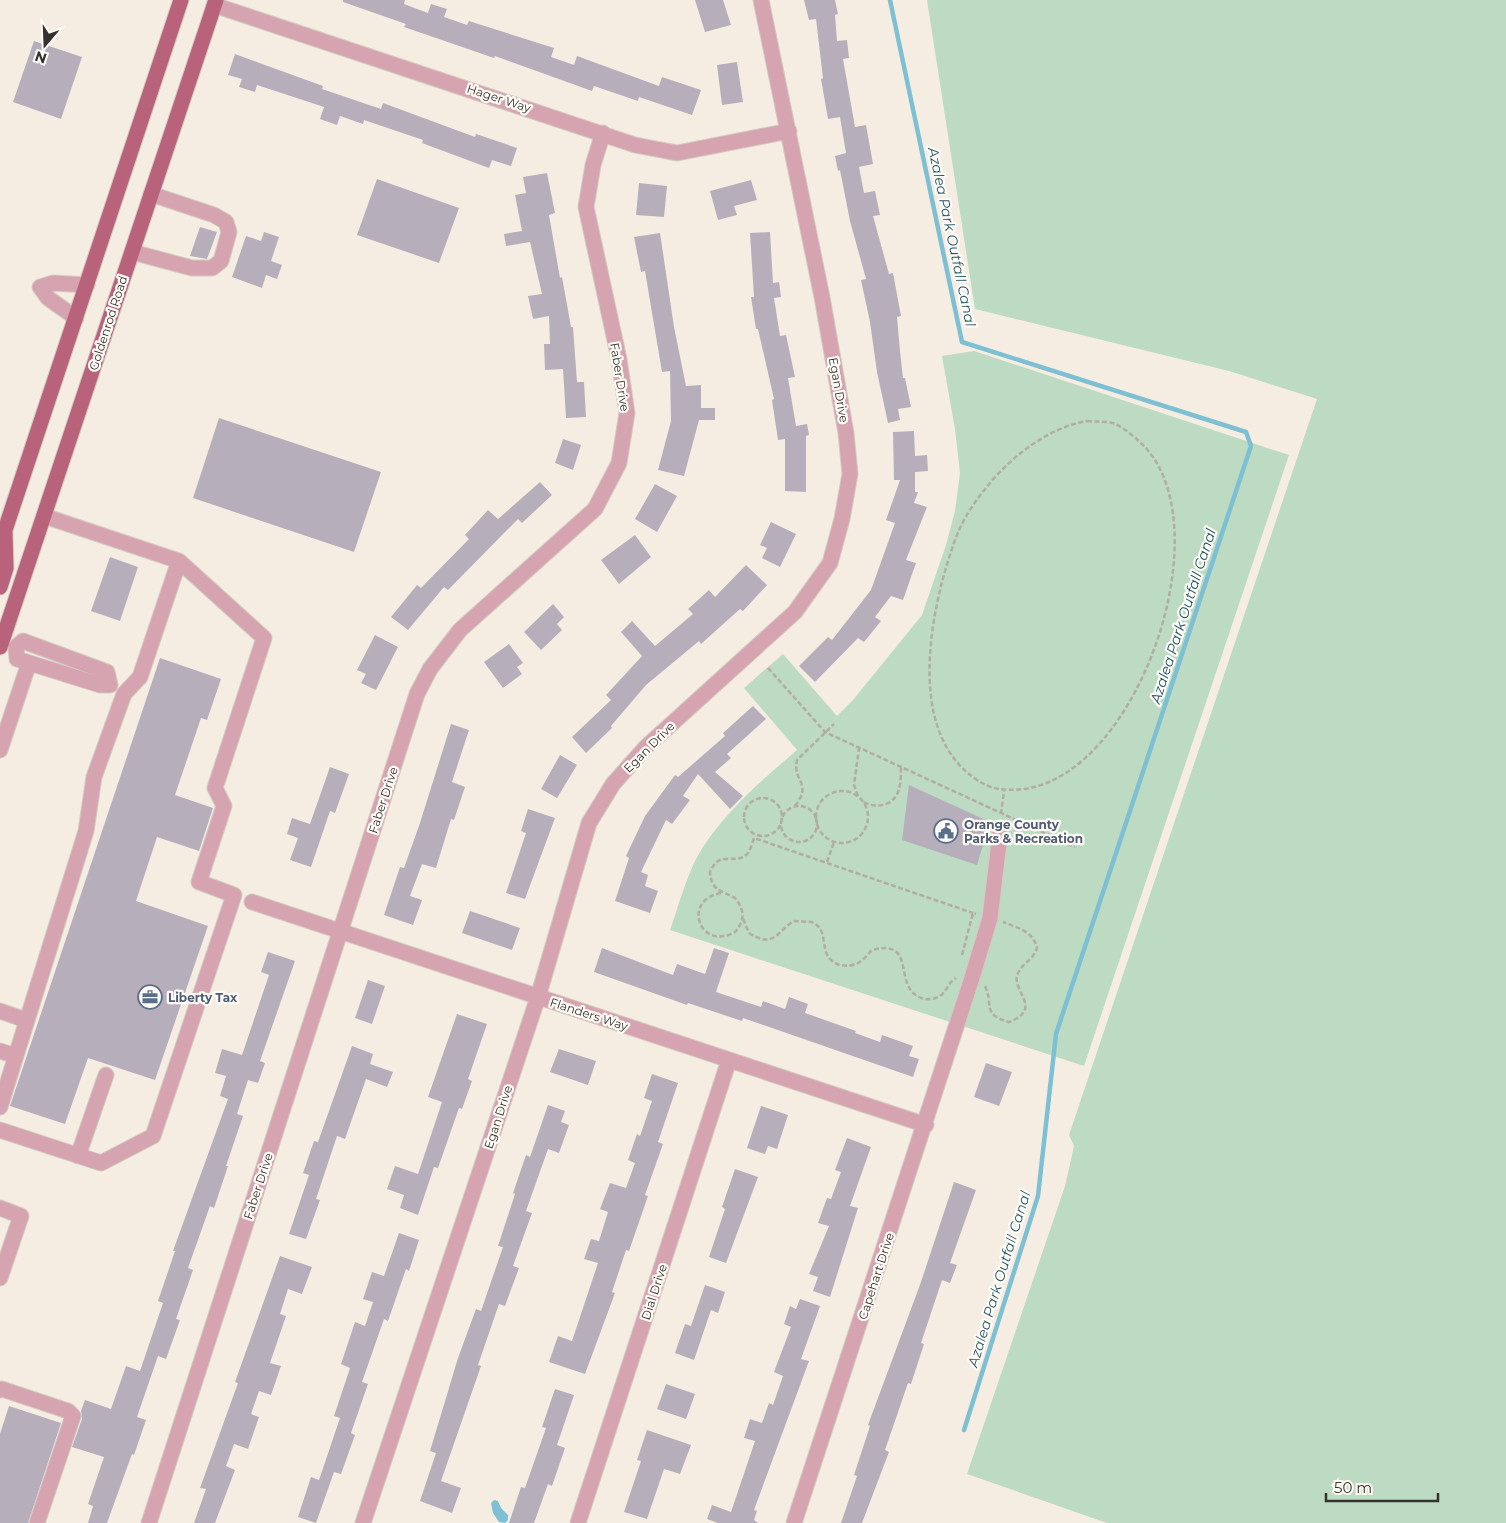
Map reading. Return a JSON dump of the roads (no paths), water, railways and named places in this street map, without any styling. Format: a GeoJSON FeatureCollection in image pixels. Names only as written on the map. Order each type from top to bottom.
{"type":"FeatureCollection","features":[{"type":"Feature","properties":{"kind":"main road"},"geometry":{"type":"LineString","coordinates":[[0,545],[181,0]]}},
{"type":"Feature","properties":{"kind":"main road","name":"Goldenrod Road"},"geometry":{"type":"LineString","coordinates":[[4,639],[215,2]]}},
{"type":"Feature","properties":{"kind":"main road"},"geometry":{"type":"LineString","coordinates":[[0,587],[6,568],[5,529]]}},
{"type":"Feature","properties":{"kind":"street","name":"Egan Drive"},"geometry":{"type":"LineString","coordinates":[[364,1523],[538,997],[589,823],[613,784],[646,747],[796,612],[830,563],[842,519],[850,474],[846,433],[822,297],[761,0]]}},
{"type":"Feature","properties":{"kind":"street","name":"Hager Way"},"geometry":{"type":"LineString","coordinates":[[215,2],[635,145],[677,153],[789,132]]}},
{"type":"Feature","properties":{"kind":"street","name":"Faber Drive"},"geometry":{"type":"LineString","coordinates":[[149,1523],[417,694],[430,669],[460,630],[595,509],[619,463],[627,413],[619,359],[586,207],[593,166],[603,133]]}},
{"type":"Feature","properties":{"kind":"street"},"geometry":{"type":"LineString","coordinates":[[132,252],[192,268],[212,268],[221,261],[229,232],[226,222],[214,215],[151,194]]}},
{"type":"Feature","properties":{"kind":"street"},"geometry":{"type":"LineString","coordinates":[[76,318],[48,298],[38,286],[53,283],[87,285]]}},
{"type":"Feature","properties":{"kind":"street"},"geometry":{"type":"LineString","coordinates":[[0,1130],[101,1163],[153,1136],[234,895],[199,882],[224,806],[215,788],[264,638],[179,560],[44,516]]}},
{"type":"Feature","properties":{"kind":"street"},"geometry":{"type":"LineString","coordinates":[[0,1107],[86,832],[94,777],[124,694],[140,677],[179,560]]}},
{"type":"Feature","properties":{"kind":"street"},"geometry":{"type":"LineString","coordinates":[[4,639],[17,659],[100,685],[110,685],[124,694]]}},
{"type":"Feature","properties":{"kind":"street"},"geometry":{"type":"LineString","coordinates":[[4,639],[23,641],[42,647],[107,672],[110,685]]}},
{"type":"Feature","properties":{"kind":"street"},"geometry":{"type":"LineString","coordinates":[[0,750],[33,664],[42,647]]}},
{"type":"Feature","properties":{"kind":"street","name":"Capehart Drive"},"geometry":{"type":"LineString","coordinates":[[794,1523],[958,1028],[990,918],[1000,834]]}},
{"type":"Feature","properties":{"kind":"street","name":"Flanders Way"},"geometry":{"type":"LineString","coordinates":[[252,902],[926,1125]]}},
{"type":"Feature","properties":{"kind":"street"},"geometry":{"type":"LineString","coordinates":[[0,1011],[26,1020]]}},
{"type":"Feature","properties":{"kind":"street"},"geometry":{"type":"LineString","coordinates":[[0,1051],[16,1056]]}},
{"type":"Feature","properties":{"kind":"street","name":"Dial Drive"},"geometry":{"type":"LineString","coordinates":[[578,1523],[729,1060]]}},
{"type":"Feature","properties":{"kind":"street"},"geometry":{"type":"LineString","coordinates":[[78,1156],[106,1074]]}},
{"type":"Feature","properties":{"kind":"street"},"geometry":{"type":"LineString","coordinates":[[0,1208],[21,1216],[6,1238],[0,1278]]}},
{"type":"Feature","properties":{"kind":"street"},"geometry":{"type":"LineString","coordinates":[[0,1390],[2,1389],[68,1411],[73,1416],[37,1523]]}},
{"type":"Feature","properties":{"kind":"water"},"geometry":{"type":"Polygon","coordinates":[[[494,1500],[498,1501],[501,1508],[508,1515],[508,1520],[505,1523],[499,1522],[493,1513],[491,1503],[494,1500]]]}},
{"type":"Feature","properties":{"kind":"waterway","name":"Azalea Park Outfall Canal"},"geometry":{"type":"LineString","coordinates":[[890,0],[962,342],[1246,432],[1251,446],[1056,1034],[1038,1196],[964,1430]]}},
{"type":"Feature","properties":{"kind":"place","name":"Orange County Parks & Recreation"},"geometry":{"type":"Point","coordinates":[946,831]}},
{"type":"Feature","properties":{"kind":"place","name":"Liberty Tax"},"geometry":{"type":"Point","coordinates":[150,997]}}]}
